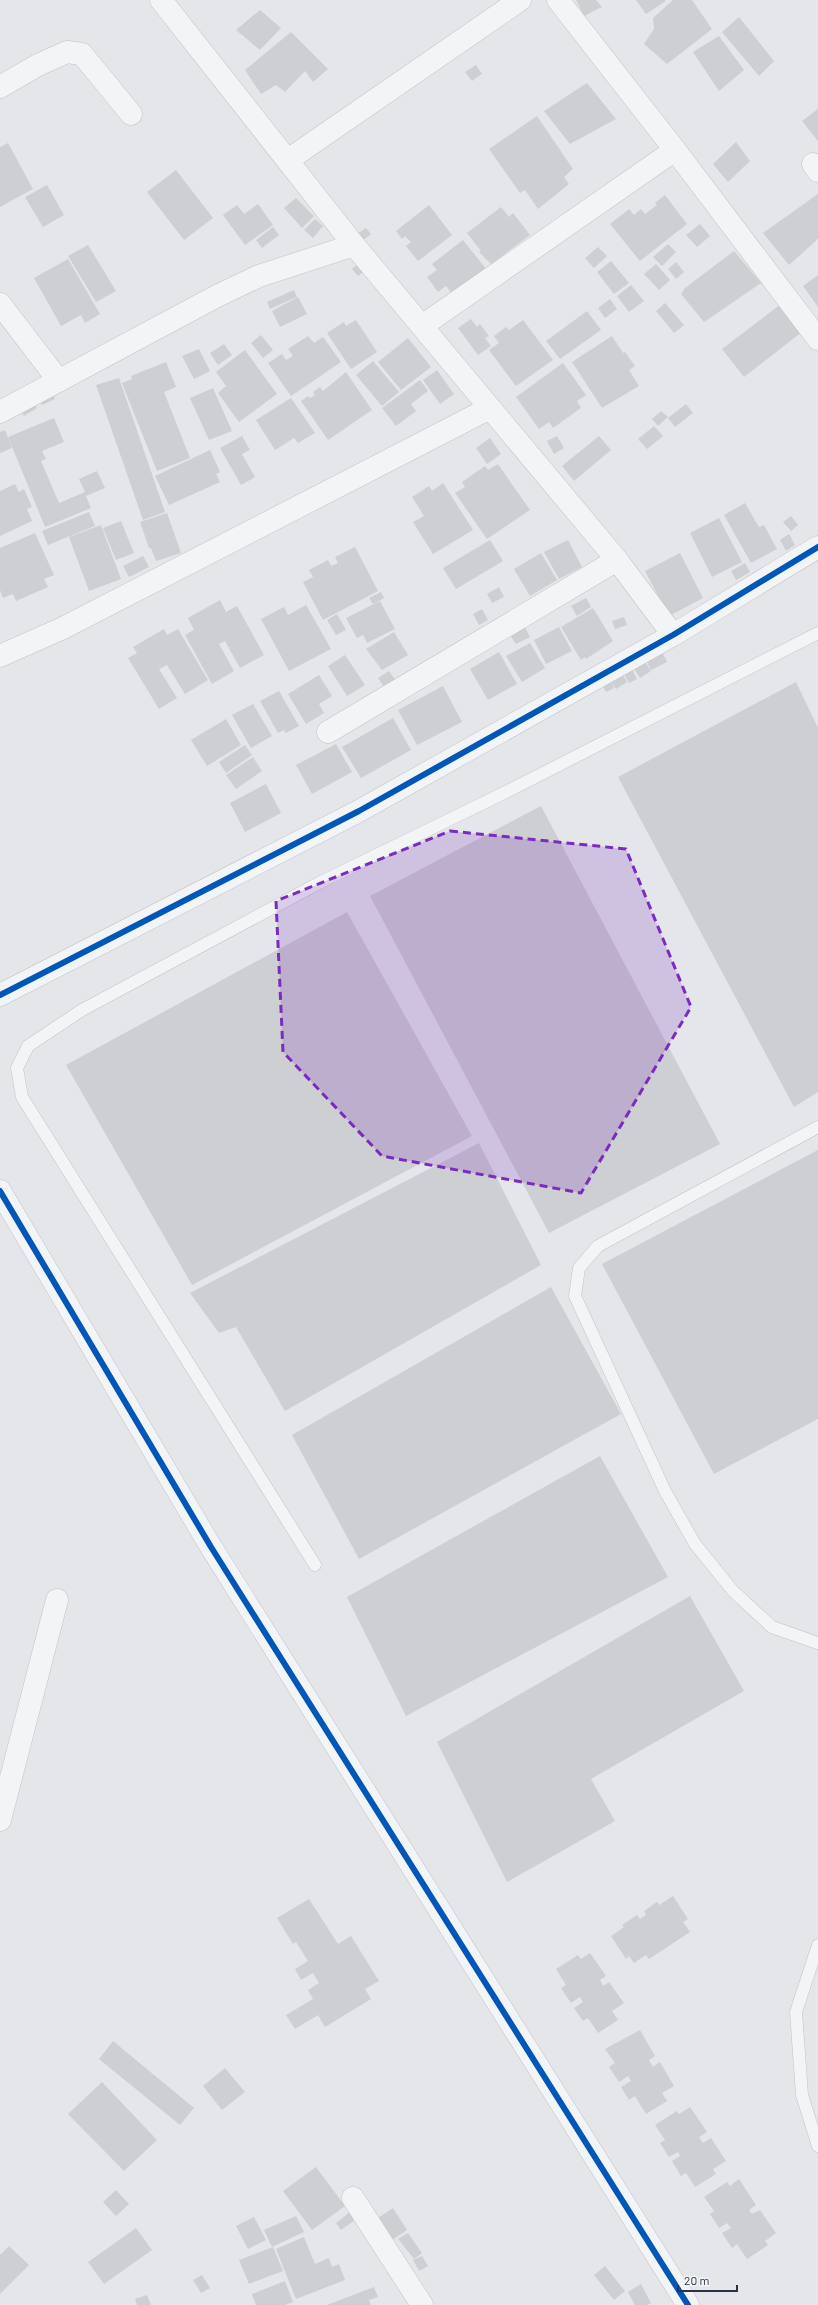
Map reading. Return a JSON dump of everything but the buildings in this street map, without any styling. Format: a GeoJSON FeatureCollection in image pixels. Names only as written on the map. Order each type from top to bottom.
{"type":"FeatureCollection","features":[{"type":"Feature","properties":{"kind":"street"},"geometry":{"type":"LineString","coordinates":[[161,0],[354,245],[617,560],[673,636]]}},
{"type":"Feature","properties":{"kind":"street"},"geometry":{"type":"LineString","coordinates":[[288,160],[520,0]]}},
{"type":"Feature","properties":{"kind":"street"},"geometry":{"type":"LineString","coordinates":[[558,0],[676,150],[818,339]]}},
{"type":"Feature","properties":{"kind":"street"},"geometry":{"type":"LineString","coordinates":[[0,87],[38,65],[67,52],[82,54],[131,114]]}},
{"type":"Feature","properties":{"kind":"street"},"geometry":{"type":"LineString","coordinates":[[422,326],[676,150]]}},
{"type":"Feature","properties":{"kind":"street"},"geometry":{"type":"LineString","coordinates":[[0,412],[217,296],[259,276],[354,245]]}},
{"type":"Feature","properties":{"kind":"street"},"geometry":{"type":"LineString","coordinates":[[0,304],[59,380]]}},
{"type":"Feature","properties":{"kind":"street"},"geometry":{"type":"LineString","coordinates":[[0,656],[64,628],[490,408]]}},
{"type":"Feature","properties":{"kind":"street"},"geometry":{"type":"LineString","coordinates":[[0,996],[359,811],[673,636],[818,547]]}},
{"type":"Feature","properties":{"kind":"street"},"geometry":{"type":"LineString","coordinates":[[328,732],[617,560]]}},
{"type":"Feature","properties":{"kind":"street"},"geometry":{"type":"LineString","coordinates":[[0,1191],[211,1547],[688,2305]]}},
{"type":"Feature","properties":{"kind":"street"},"geometry":{"type":"LineString","coordinates":[[0,1820],[57,1600]]}},
{"type":"Feature","properties":{"kind":"street"},"geometry":{"type":"LineString","coordinates":[[353,2198],[422,2305]]}},
{"type":"Feature","properties":{"kind":"lane"},"geometry":{"type":"LineString","coordinates":[[315,1565],[22,1097],[17,1068],[28,1046],[82,1010],[319,883],[511,790],[818,633]]}},
{"type":"Feature","properties":{"kind":"lane"},"geometry":{"type":"LineString","coordinates":[[818,1127],[598,1246],[579,1268],[575,1296],[665,1491],[695,1544],[733,1591],[772,1627],[818,1643]]}},
{"type":"Feature","properties":{"kind":"lane"},"geometry":{"type":"LineString","coordinates":[[818,1945],[796,2012],[802,2095],[818,2146]]}},
{"type":"Feature","properties":{"kind":"highlighted area"},"geometry":{"type":"Polygon","coordinates":[[[450,831],[626,849],[691,1007],[581,1193],[382,1156],[283,1052],[276,901],[450,831]]]}},
{"type":"Feature","properties":{"kind":"cycle path"},"geometry":{"type":"LineString","coordinates":[[0,995],[359,811],[673,635],[818,547]]}},
{"type":"Feature","properties":{"kind":"cycle path"},"geometry":{"type":"LineString","coordinates":[[0,1191],[211,1547],[688,2305]]}}]}
